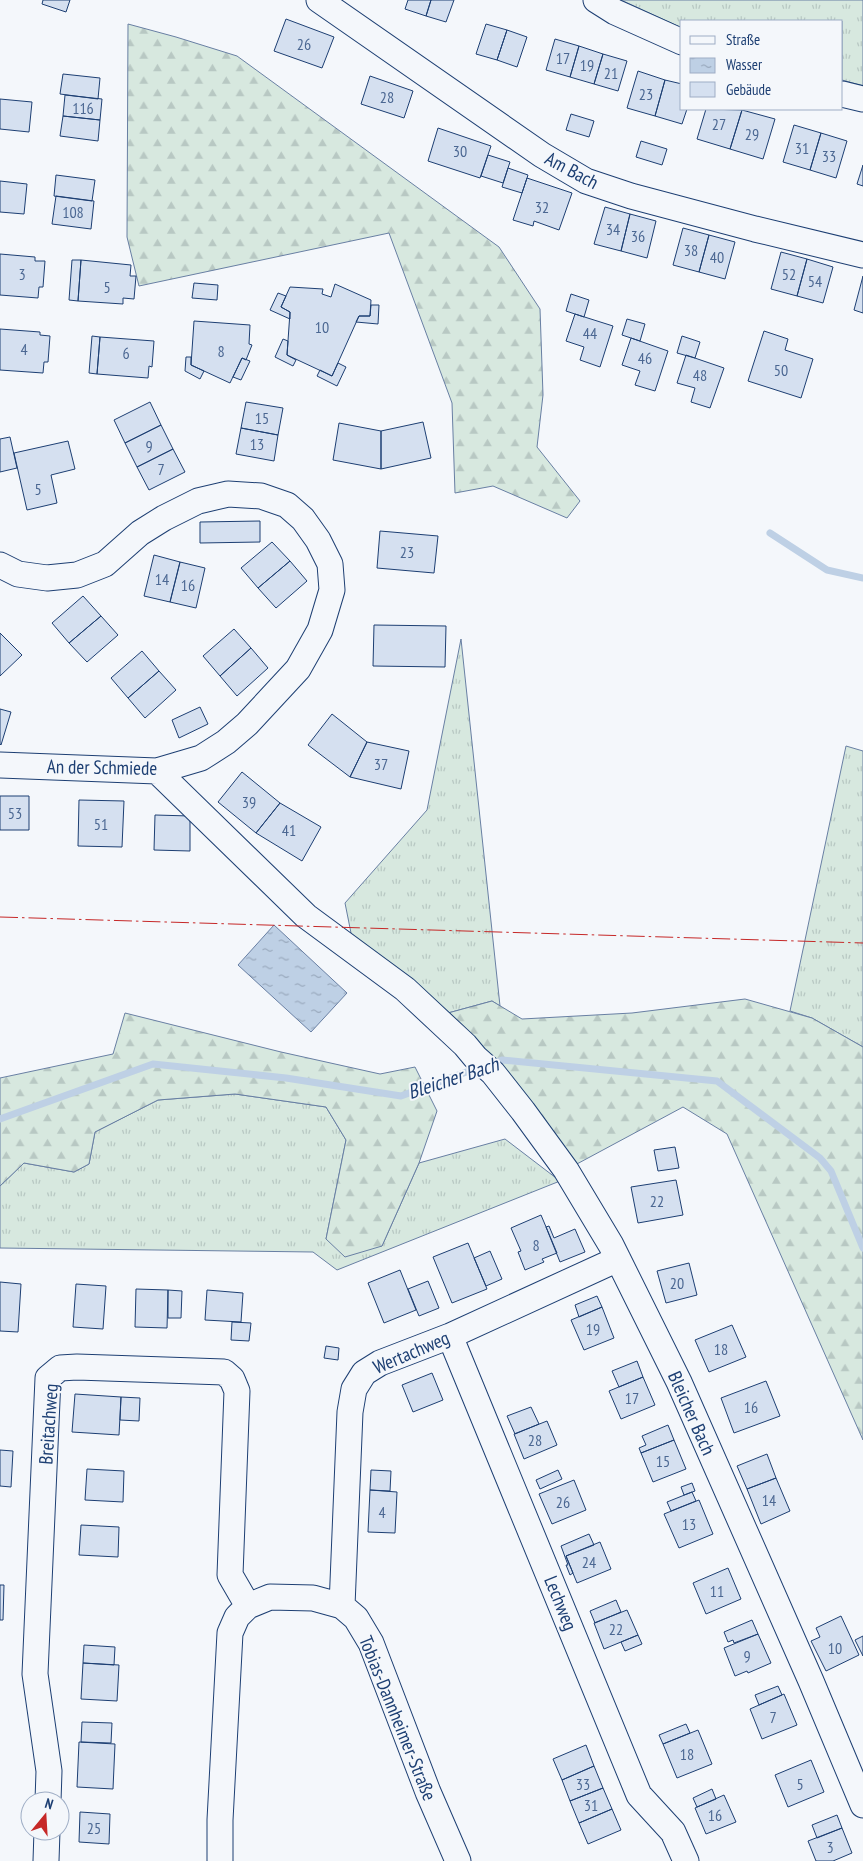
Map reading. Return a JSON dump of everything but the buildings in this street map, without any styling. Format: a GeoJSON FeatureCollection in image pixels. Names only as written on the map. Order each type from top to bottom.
{"type":"FeatureCollection","features":[{"type":"Feature","properties":{"kind":"street","name":"Am Bach"},"geometry":{"type":"LineString","coordinates":[[319,0],[542,155],[586,181],[631,196],[746,227],[863,255]]}},
{"type":"Feature","properties":{"kind":"street"},"geometry":{"type":"LineString","coordinates":[[596,0],[615,12],[680,41]]}},
{"type":"Feature","properties":{"kind":"street"},"geometry":{"type":"LineString","coordinates":[[843,94],[863,99]]}},
{"type":"Feature","properties":{"kind":"street","name":"An der Schmiede"},"geometry":{"type":"LineString","coordinates":[[0,565],[18,574],[47,578],[78,576],[104,564],[140,533],[164,518],[198,501],[228,494],[260,496],[287,505],[303,519],[318,540],[330,564],[332,590],[320,630],[298,669],[246,724],[226,742],[200,758],[158,771],[0,765]]}},
{"type":"Feature","properties":{"kind":"street","name":"Bleicher Bach"},"geometry":{"type":"LineString","coordinates":[[158,771],[306,916],[405,989],[465,1045],[523,1110],[566,1170],[618,1259],[679,1382],[807,1672],[863,1805]]}},
{"type":"Feature","properties":{"kind":"street","name":"Wertachweg"},"geometry":{"type":"LineString","coordinates":[[342,1606],[350,1412],[354,1389],[364,1374],[380,1363],[450,1336],[618,1259]]}},
{"type":"Feature","properties":{"kind":"street","name":"Lechweg"},"geometry":{"type":"LineString","coordinates":[[450,1336],[639,1795],[673,1832],[686,1861]]}},
{"type":"Feature","properties":{"kind":"street","name":"Breitachweg"},"geometry":{"type":"LineString","coordinates":[[48,1791],[49,1771],[35,1674],[48,1378],[60,1368],[224,1372],[232,1379],[237,1391],[230,1575],[248,1606]]}},
{"type":"Feature","properties":{"kind":"street","name":"Tobias-Dannheimer-Straße"},"geometry":{"type":"LineString","coordinates":[[248,1606],[270,1597],[313,1598],[342,1606],[356,1618],[371,1643],[428,1792],[458,1861]]}},
{"type":"Feature","properties":{"kind":"street"},"geometry":{"type":"LineString","coordinates":[[220,1861],[220,1820],[230,1633],[237,1617],[248,1606]]}},
{"type":"Feature","properties":{"kind":"street"},"geometry":{"type":"LineString","coordinates":[[46,1861],[47,1841]]}},
{"type":"Feature","properties":{"kind":"green space"},"geometry":{"type":"Polygon","coordinates":[[[621,0],[863,0],[863,86],[843,80],[843,20],[680,20],[680,27],[621,0]]]}},
{"type":"Feature","properties":{"kind":"green space"},"geometry":{"type":"Polygon","coordinates":[[[128,24],[237,56],[499,247],[540,309],[543,395],[537,447],[580,501],[567,518],[493,486],[455,493],[452,403],[389,233],[139,286],[127,237],[128,24]]]}},
{"type":"Feature","properties":{"kind":"green space"},"geometry":{"type":"Polygon","coordinates":[[[461,639],[500,1006],[492,1001],[448,1013],[353,943],[345,903],[427,810],[461,639]]]}},
{"type":"Feature","properties":{"kind":"green space"},"geometry":{"type":"Polygon","coordinates":[[[846,746],[863,751],[863,1047],[812,1018],[790,1011],[846,746]]]}},
{"type":"Feature","properties":{"kind":"green space"},"geometry":{"type":"Polygon","coordinates":[[[745,999],[812,1018],[863,1047],[863,1440],[727,1134],[683,1107],[575,1165],[448,1013],[492,1001],[522,1019],[632,1013],[745,999]]]}},
{"type":"Feature","properties":{"kind":"green space"},"geometry":{"type":"Polygon","coordinates":[[[125,1013],[281,1052],[380,1074],[415,1067],[437,1111],[419,1163],[382,1246],[345,1257],[326,1239],[346,1140],[326,1107],[235,1094],[158,1100],[95,1132],[89,1164],[74,1172],[24,1163],[0,1186],[0,1078],[113,1054],[125,1013]]]}},
{"type":"Feature","properties":{"kind":"green space"},"geometry":{"type":"Polygon","coordinates":[[[235,1094],[326,1107],[346,1140],[326,1239],[382,1246],[419,1163],[505,1139],[560,1181],[337,1270],[313,1252],[0,1248],[0,1186],[24,1163],[74,1172],[89,1164],[95,1132],[158,1100],[235,1094]]]}},
{"type":"Feature","properties":{"kind":"water"},"geometry":{"type":"Polygon","coordinates":[[[274,925],[347,993],[311,1032],[238,965],[274,925]]]}},
{"type":"Feature","properties":{"kind":"waterway"},"geometry":{"type":"LineString","coordinates":[[770,533],[827,570],[863,578]]}},
{"type":"Feature","properties":{"kind":"waterway","name":"Bleicher Bach"},"geometry":{"type":"LineString","coordinates":[[491,1064],[502,1060],[717,1081],[820,1158],[831,1171],[863,1248]]}},
{"type":"Feature","properties":{"kind":"waterway","name":"Bleicher Bach"},"geometry":{"type":"LineString","coordinates":[[0,1119],[153,1064],[286,1078],[401,1096],[480,1067]]}},
{"type":"Feature","properties":{"kind":"power"},"geometry":{"type":"LineString","coordinates":[[0,917],[863,943]]}}]}
